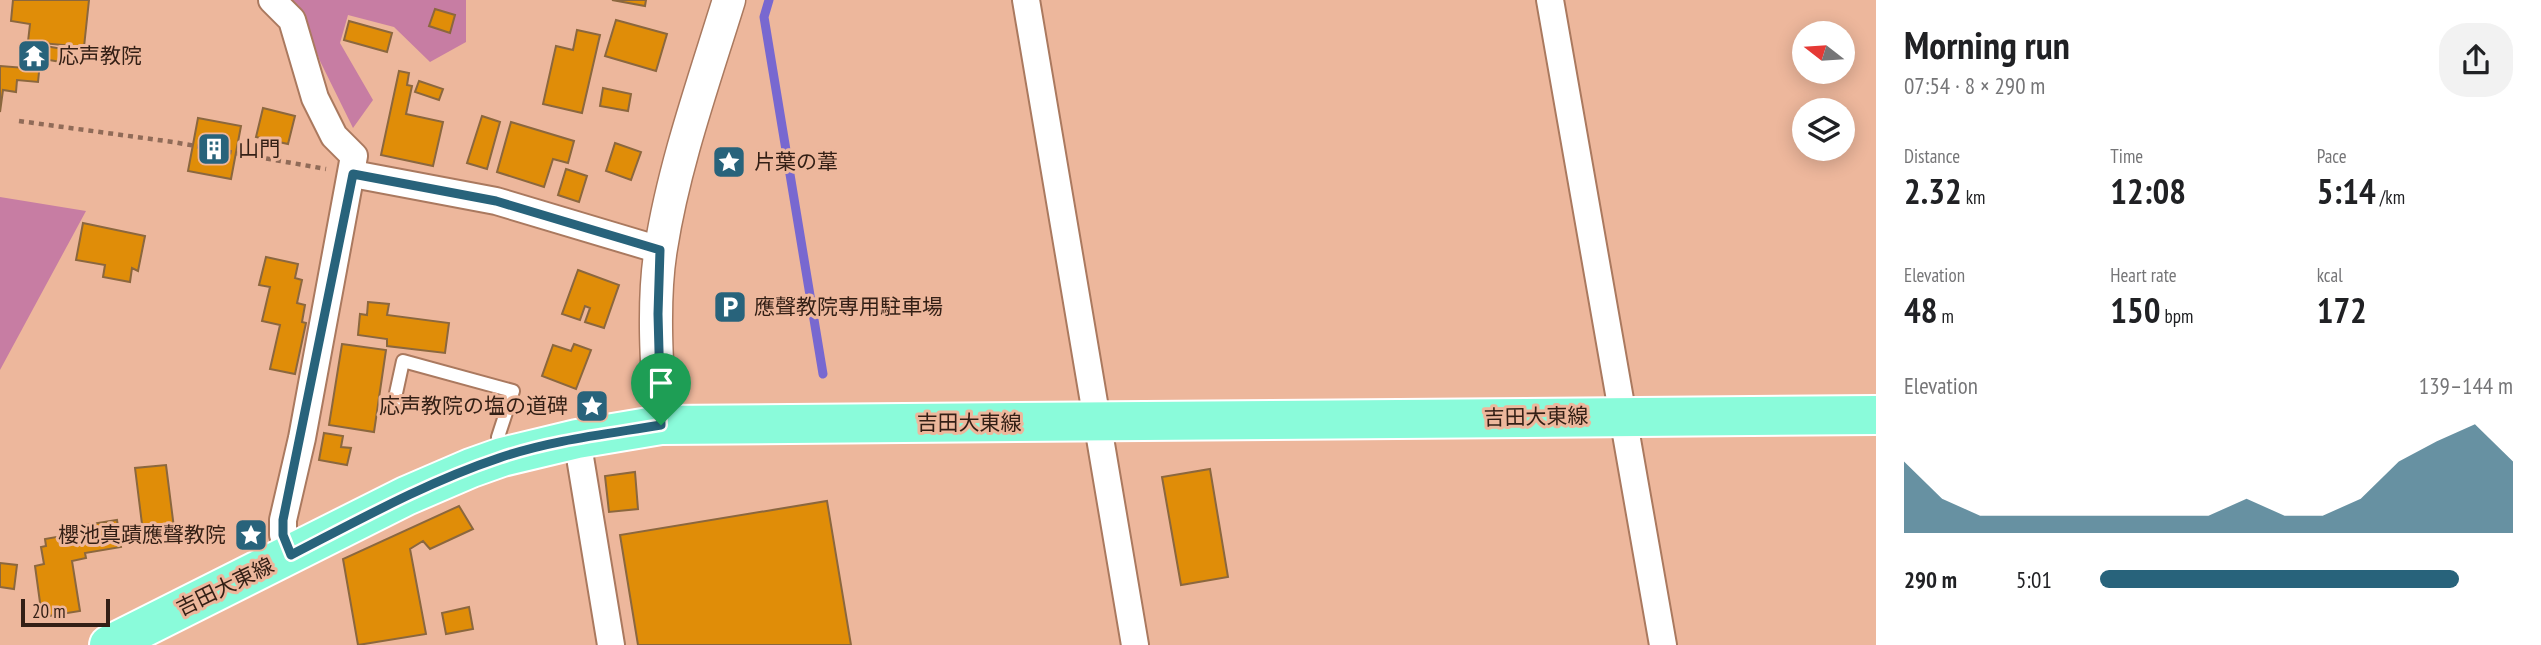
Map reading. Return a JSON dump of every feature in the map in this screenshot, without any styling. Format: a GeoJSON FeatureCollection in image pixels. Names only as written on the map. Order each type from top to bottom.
{"type":"FeatureCollection","features":[{"type":"Feature","properties":{"kind":"main road","name":"吉田大東線"},"geometry":{"type":"LineString","coordinates":[[109,645],[406,496],[502,457],[577,439],[661,425],[1876,415]]}},
{"type":"Feature","properties":{"kind":"street"},"geometry":{"type":"LineString","coordinates":[[272,0],[292,20],[316,98],[334,136],[354,156],[353,174],[283,520],[283,535],[291,555]]}},
{"type":"Feature","properties":{"kind":"street"},"geometry":{"type":"LineString","coordinates":[[661,425],[658,314],[660,250],[687,140],[729,0]]}},
{"type":"Feature","properties":{"kind":"street"},"geometry":{"type":"LineString","coordinates":[[1026,0],[1135,645]]}},
{"type":"Feature","properties":{"kind":"street"},"geometry":{"type":"LineString","coordinates":[[1550,0],[1663,645]]}},
{"type":"Feature","properties":{"kind":"street"},"geometry":{"type":"LineString","coordinates":[[353,174],[496,201],[660,250]]}},
{"type":"Feature","properties":{"kind":"street"},"geometry":{"type":"LineString","coordinates":[[577,439],[611,645]]}},
{"type":"Feature","properties":{"kind":"lane"},"geometry":{"type":"LineString","coordinates":[[393,407],[403,361],[513,391],[498,438],[502,457]]}},
{"type":"Feature","properties":{"kind":"path"},"geometry":{"type":"LineString","coordinates":[[19,121],[173,142],[353,174]]}},
{"type":"Feature","properties":{"kind":"shaded area"},"geometry":{"type":"Polygon","coordinates":[[[292,0],[466,0],[466,42],[430,62],[394,27],[348,15],[340,43],[373,100],[353,128],[320,61],[299,6],[292,0]]]}},
{"type":"Feature","properties":{"kind":"shaded area"},"geometry":{"type":"Polygon","coordinates":[[[0,197],[86,211],[0,370],[0,197]]]}},
{"type":"Feature","properties":{"kind":"building","name":"応声教院"},"geometry":{"type":"Polygon","coordinates":[[[13,0],[89,0],[84,47],[42,43],[38,82],[17,80],[16,92],[3,90],[0,112],[0,66],[25,68],[30,24],[11,21],[13,0]]]}},
{"type":"Feature","properties":{"kind":"building"},"geometry":{"type":"Polygon","coordinates":[[[612,0],[646,0],[645,6],[612,0]]]}},
{"type":"Feature","properties":{"kind":"building"},"geometry":{"type":"Polygon","coordinates":[[[435,9],[455,15],[450,33],[429,26],[435,9]]]}},
{"type":"Feature","properties":{"kind":"building"},"geometry":{"type":"Polygon","coordinates":[[[616,20],[667,34],[656,71],[605,56],[616,20]]]}},
{"type":"Feature","properties":{"kind":"building"},"geometry":{"type":"Polygon","coordinates":[[[349,21],[392,33],[387,52],[344,40],[349,21]]]}},
{"type":"Feature","properties":{"kind":"building"},"geometry":{"type":"Polygon","coordinates":[[[577,30],[600,35],[582,113],[543,104],[556,46],[573,50],[577,30]]]}},
{"type":"Feature","properties":{"kind":"building"},"geometry":{"type":"Polygon","coordinates":[[[45,46],[69,50],[67,63],[43,59],[45,46]]]}},
{"type":"Feature","properties":{"kind":"building"},"geometry":{"type":"Polygon","coordinates":[[[399,71],[409,73],[407,85],[412,86],[406,114],[443,122],[433,166],[381,155],[399,71]]]}},
{"type":"Feature","properties":{"kind":"building"},"geometry":{"type":"Polygon","coordinates":[[[419,81],[443,89],[439,100],[415,92],[419,81]]]}},
{"type":"Feature","properties":{"kind":"building"},"geometry":{"type":"Polygon","coordinates":[[[603,88],[631,94],[628,111],[600,106],[603,88]]]}},
{"type":"Feature","properties":{"kind":"building"},"geometry":{"type":"Polygon","coordinates":[[[263,108],[295,116],[288,144],[256,137],[263,108]]]}},
{"type":"Feature","properties":{"kind":"building"},"geometry":{"type":"Polygon","coordinates":[[[482,116],[500,122],[487,169],[467,163],[482,116]]]}},
{"type":"Feature","properties":{"kind":"building","name":"山門"},"geometry":{"type":"Polygon","coordinates":[[[198,118],[241,126],[231,179],[188,171],[198,118]]]}},
{"type":"Feature","properties":{"kind":"building"},"geometry":{"type":"Polygon","coordinates":[[[511,122],[574,141],[568,163],[553,159],[544,187],[497,172],[511,122]]]}},
{"type":"Feature","properties":{"kind":"building"},"geometry":{"type":"Polygon","coordinates":[[[615,143],[641,152],[631,180],[606,171],[615,143]]]}},
{"type":"Feature","properties":{"kind":"building"},"geometry":{"type":"Polygon","coordinates":[[[566,169],[587,176],[579,202],[558,195],[566,169]]]}},
{"type":"Feature","properties":{"kind":"building"},"geometry":{"type":"Polygon","coordinates":[[[83,223],[145,236],[138,271],[132,268],[130,282],[103,277],[105,265],[76,260],[83,223]]]}},
{"type":"Feature","properties":{"kind":"building"},"geometry":{"type":"Polygon","coordinates":[[[266,257],[298,264],[295,278],[302,280],[297,303],[305,305],[302,322],[306,323],[295,374],[270,369],[280,325],[262,321],[270,287],[259,285],[266,257]]]}},
{"type":"Feature","properties":{"kind":"building"},"geometry":{"type":"Polygon","coordinates":[[[578,270],[619,285],[604,328],[585,322],[590,308],[585,306],[580,320],[562,314],[578,270]]]}},
{"type":"Feature","properties":{"kind":"building"},"geometry":{"type":"Polygon","coordinates":[[[368,302],[389,304],[387,315],[449,323],[445,353],[387,346],[387,339],[358,335],[360,314],[367,315],[368,302]]]}},
{"type":"Feature","properties":{"kind":"building"},"geometry":{"type":"Polygon","coordinates":[[[342,344],[386,350],[374,432],[329,425],[342,344]]]}},
{"type":"Feature","properties":{"kind":"building"},"geometry":{"type":"Polygon","coordinates":[[[574,344],[591,350],[576,389],[542,376],[553,345],[571,351],[574,344]]]}},
{"type":"Feature","properties":{"kind":"building"},"geometry":{"type":"Polygon","coordinates":[[[324,433],[343,436],[341,447],[351,448],[347,465],[319,460],[324,433]]]}},
{"type":"Feature","properties":{"kind":"building"},"geometry":{"type":"Polygon","coordinates":[[[166,465],[174,528],[143,532],[135,468],[166,465]]]}},
{"type":"Feature","properties":{"kind":"building"},"geometry":{"type":"Polygon","coordinates":[[[1210,469],[1228,577],[1181,585],[1162,477],[1210,469]]]}},
{"type":"Feature","properties":{"kind":"building"},"geometry":{"type":"Polygon","coordinates":[[[635,472],[638,509],[609,512],[605,476],[635,472]]]}},
{"type":"Feature","properties":{"kind":"building"},"geometry":{"type":"Polygon","coordinates":[[[827,501],[851,645],[638,645],[620,535],[827,501]]]}},
{"type":"Feature","properties":{"kind":"building"},"geometry":{"type":"Polygon","coordinates":[[[459,506],[473,529],[430,549],[423,541],[410,549],[426,634],[358,645],[343,559],[459,506]]]}},
{"type":"Feature","properties":{"kind":"building"},"geometry":{"type":"Polygon","coordinates":[[[117,520],[121,547],[85,553],[86,558],[72,561],[80,611],[42,617],[35,566],[44,564],[41,547],[46,546],[45,539],[68,535],[67,528],[117,520]]]}},
{"type":"Feature","properties":{"kind":"building"},"geometry":{"type":"Polygon","coordinates":[[[0,563],[17,565],[14,589],[0,587],[0,563]]]}},
{"type":"Feature","properties":{"kind":"building"},"geometry":{"type":"Polygon","coordinates":[[[469,607],[473,629],[446,634],[442,613],[469,607]]]}},
{"type":"Feature","properties":{"kind":"waterway"},"geometry":{"type":"LineString","coordinates":[[769,0],[764,17],[823,374]]}},
{"type":"Feature","properties":{"kind":"place","name":"応声教院"},"geometry":{"type":"Point","coordinates":[34,56]}},
{"type":"Feature","properties":{"kind":"place","name":"山門"},"geometry":{"type":"Point","coordinates":[214,149]}},
{"type":"Feature","properties":{"kind":"place","name":"片葉の葦"},"geometry":{"type":"Point","coordinates":[729,162]}},
{"type":"Feature","properties":{"kind":"place","name":"應聲教院専用駐車場"},"geometry":{"type":"Point","coordinates":[730,307]}},
{"type":"Feature","properties":{"kind":"place","name":"応声教院の塩の道碑"},"geometry":{"type":"Point","coordinates":[592,406]}},
{"type":"Feature","properties":{"kind":"place","name":"櫻池真蹟應聲教院"},"geometry":{"type":"Point","coordinates":[251,535]}},
{"type":"Feature","properties":{"kind":"route"},"geometry":{"type":"LineString","coordinates":[[353,174],[496,201],[660,250],[658,314],[661,425],[577,439],[502,457],[406,496],[291,555],[283,535],[283,520],[302,438],[353,174]]}}]}
